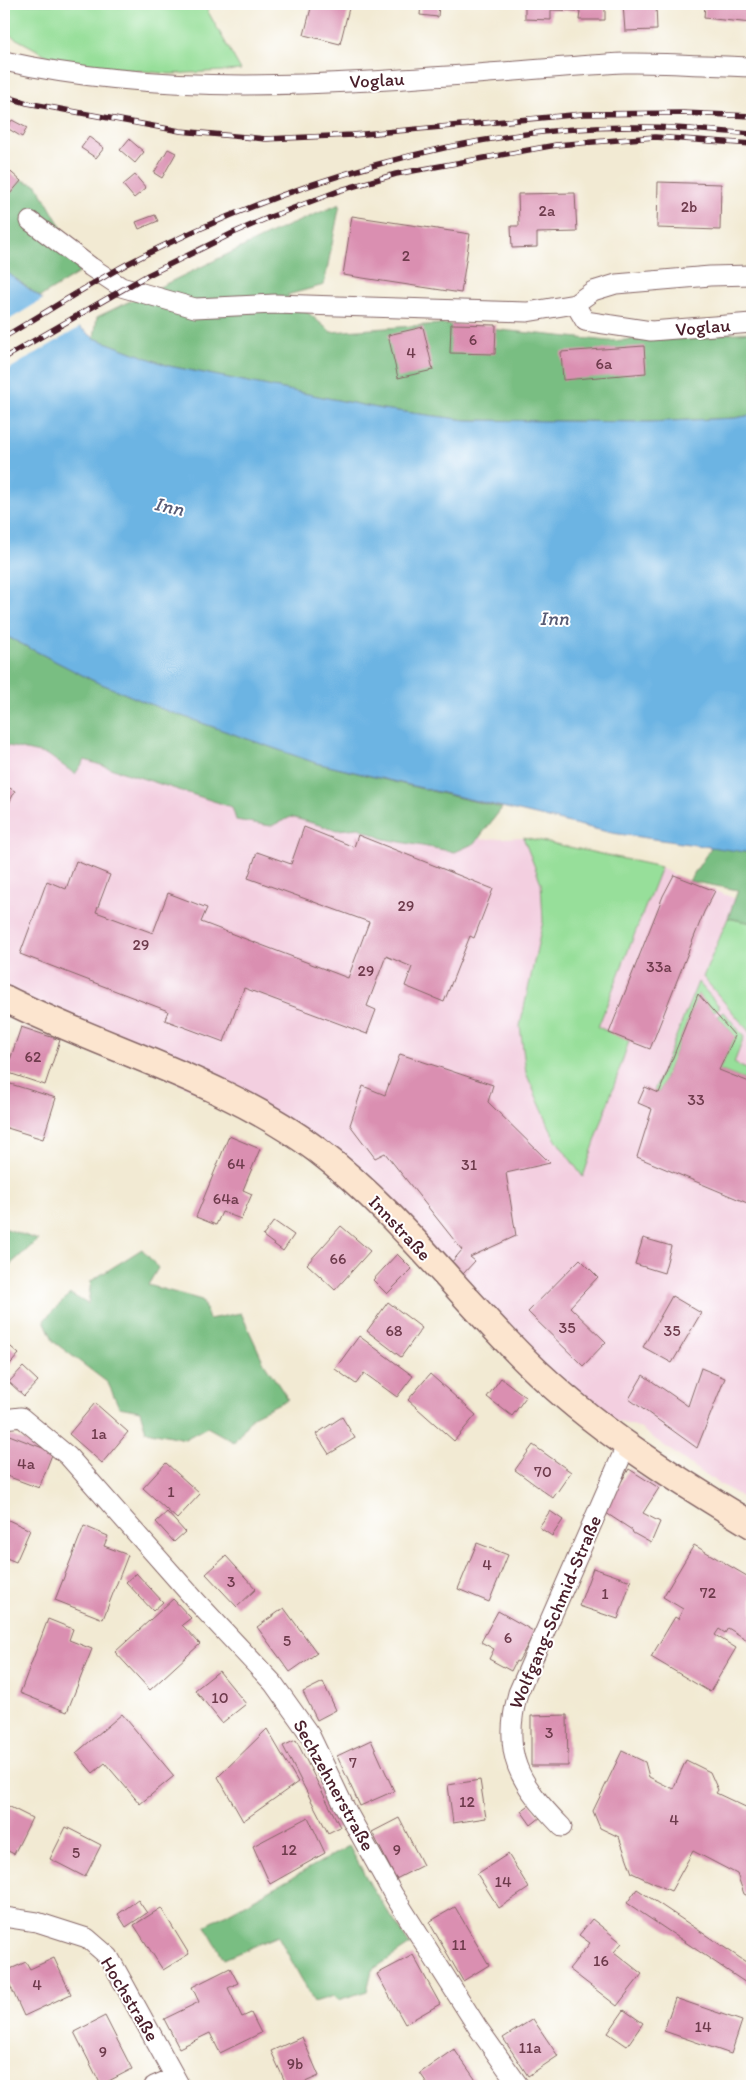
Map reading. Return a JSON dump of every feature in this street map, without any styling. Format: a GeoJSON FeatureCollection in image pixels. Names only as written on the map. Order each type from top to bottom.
{"type":"FeatureCollection","features":[{"type":"Feature","properties":{"kind":"street","name":"Voglau"},"geometry":{"type":"LineString","coordinates":[[4,60],[47,70],[130,80],[205,85],[282,86],[625,63],[752,67]]}},
{"type":"Feature","properties":{"kind":"street"},"geometry":{"type":"LineString","coordinates":[[30,221],[121,287],[195,308],[275,304],[527,312],[574,304],[592,291],[616,284],[710,276],[752,275]]}},
{"type":"Feature","properties":{"kind":"street","name":"Voglau"},"geometry":{"type":"LineString","coordinates":[[574,304],[585,321],[651,331],[752,323]]}},
{"type":"Feature","properties":{"kind":"street","name":"Innstraße"},"geometry":{"type":"LineString","coordinates":[[4,998],[45,1019],[173,1071],[236,1102],[298,1136],[349,1176],[402,1227],[529,1364],[582,1411],[626,1446],[686,1486],[752,1525]]}},
{"type":"Feature","properties":{"kind":"street","name":"Sechzehnerstraße"},"geometry":{"type":"LineString","coordinates":[[4,1418],[21,1417],[68,1456],[196,1601],[273,1683],[310,1735],[343,1804],[393,1894],[478,2028],[519,2086]]}},
{"type":"Feature","properties":{"kind":"street","name":"Wolfgang-Schmid-Straße"},"geometry":{"type":"LineString","coordinates":[[562,1827],[532,1793],[520,1771],[512,1748],[512,1715],[518,1693],[626,1446]]}},
{"type":"Feature","properties":{"kind":"street","name":"Hochstraße"},"geometry":{"type":"LineString","coordinates":[[4,1917],[37,1922],[87,1938],[109,1957],[178,2081]]}},
{"type":"Feature","properties":{"kind":"street"},"geometry":{"type":"LineString","coordinates":[[154,2086],[178,2081]]}},
{"type":"Feature","properties":{"kind":"shaded area"},"geometry":{"type":"Polygon","coordinates":[[[4,683],[292,784],[484,839],[523,837],[661,867],[674,875],[736,899],[752,902],[752,1504],[701,1472],[638,1427],[582,1411],[318,1151],[4,998],[4,683]]]}},
{"type":"Feature","properties":{"kind":"green space"},"geometry":{"type":"Polygon","coordinates":[[[4,4],[209,4],[207,10],[241,70],[170,74],[59,62],[4,32],[4,4]]]}},
{"type":"Feature","properties":{"kind":"green space"},"geometry":{"type":"Polygon","coordinates":[[[4,174],[37,185],[85,269],[40,297],[4,270],[4,174]]]}},
{"type":"Feature","properties":{"kind":"green space"},"geometry":{"type":"Polygon","coordinates":[[[340,204],[324,285],[287,295],[331,332],[441,324],[609,341],[752,332],[752,415],[735,418],[649,422],[466,420],[382,409],[169,366],[94,338],[97,317],[278,230],[340,204]]]}},
{"type":"Feature","properties":{"kind":"green space"},"geometry":{"type":"Polygon","coordinates":[[[4,635],[92,680],[162,709],[316,763],[502,808],[475,843],[455,852],[384,839],[359,828],[337,830],[291,817],[271,826],[236,820],[232,807],[85,760],[75,774],[48,755],[4,745],[4,635]]]}},
{"type":"Feature","properties":{"kind":"green space"},"geometry":{"type":"Polygon","coordinates":[[[523,837],[661,867],[598,1027],[629,1041],[583,1177],[554,1137],[526,1073],[520,1026],[543,921],[541,883],[523,837]]]}},
{"type":"Feature","properties":{"kind":"green space"},"geometry":{"type":"Polygon","coordinates":[[[712,846],[752,853],[752,923],[728,918],[738,890],[689,881],[712,846]]]}},
{"type":"Feature","properties":{"kind":"green space"},"geometry":{"type":"Polygon","coordinates":[[[728,918],[752,923],[752,1035],[703,977],[728,918]]]}},
{"type":"Feature","properties":{"kind":"green space"},"geometry":{"type":"Polygon","coordinates":[[[698,982],[720,1007],[714,1012],[698,994],[659,1093],[654,1091],[698,982]]]}},
{"type":"Feature","properties":{"kind":"green space"},"geometry":{"type":"Polygon","coordinates":[[[724,1012],[744,1037],[734,1063],[752,1072],[752,1083],[719,1070],[735,1036],[718,1016],[724,1012]]]}},
{"type":"Feature","properties":{"kind":"green space"},"geometry":{"type":"Polygon","coordinates":[[[4,1228],[38,1240],[4,1270],[4,1228]]]}},
{"type":"Feature","properties":{"kind":"green space"},"geometry":{"type":"Polygon","coordinates":[[[142,1249],[158,1268],[148,1285],[202,1300],[209,1319],[241,1313],[264,1363],[288,1399],[253,1416],[234,1442],[207,1427],[185,1439],[146,1431],[140,1411],[119,1407],[108,1383],[54,1342],[44,1320],[70,1294],[88,1304],[91,1281],[142,1249]]]}},
{"type":"Feature","properties":{"kind":"green space"},"geometry":{"type":"Polygon","coordinates":[[[349,1846],[371,1886],[410,1945],[372,1970],[367,1991],[338,2000],[334,1996],[314,2002],[278,1936],[224,1959],[205,1926],[349,1846]]]}},
{"type":"Feature","properties":{"kind":"water","name":"Inn"},"geometry":{"type":"Polygon","coordinates":[[[4,270],[94,338],[169,366],[382,409],[466,420],[649,422],[735,418],[752,415],[752,853],[612,833],[316,763],[162,709],[92,680],[4,635],[4,270]]]}},
{"type":"Feature","properties":{"kind":"pier"},"geometry":{"type":"Polygon","coordinates":[[[45,298],[82,326],[4,372],[4,323],[45,298]]]}},
{"type":"Feature","properties":{"kind":"building"},"geometry":{"type":"Polygon","coordinates":[[[312,4],[350,4],[340,44],[304,35],[312,4]]]}},
{"type":"Feature","properties":{"kind":"building"},"geometry":{"type":"Polygon","coordinates":[[[421,4],[439,4],[438,17],[420,15],[421,4]]]}},
{"type":"Feature","properties":{"kind":"building"},"geometry":{"type":"Polygon","coordinates":[[[525,4],[605,4],[605,20],[579,20],[580,11],[551,10],[551,20],[525,19],[525,4]]]}},
{"type":"Feature","properties":{"kind":"building"},"geometry":{"type":"Polygon","coordinates":[[[623,4],[656,4],[657,30],[625,31],[623,4]]]}},
{"type":"Feature","properties":{"kind":"building"},"geometry":{"type":"Polygon","coordinates":[[[705,4],[752,4],[752,23],[704,18],[705,4]]]}},
{"type":"Feature","properties":{"kind":"building"},"geometry":{"type":"Polygon","coordinates":[[[12,120],[27,128],[22,137],[7,128],[12,120]]]}},
{"type":"Feature","properties":{"kind":"building"},"geometry":{"type":"Polygon","coordinates":[[[89,137],[104,148],[96,158],[81,148],[89,137]]]}},
{"type":"Feature","properties":{"kind":"building"},"geometry":{"type":"Polygon","coordinates":[[[129,139],[144,152],[135,163],[120,150],[129,139]]]}},
{"type":"Feature","properties":{"kind":"building"},"geometry":{"type":"Polygon","coordinates":[[[168,149],[176,153],[162,178],[154,173],[168,149]]]}},
{"type":"Feature","properties":{"kind":"building"},"geometry":{"type":"Polygon","coordinates":[[[4,166],[21,181],[4,201],[4,166]]]}},
{"type":"Feature","properties":{"kind":"building"},"geometry":{"type":"Polygon","coordinates":[[[135,175],[146,188],[134,198],[123,185],[135,175]]]}},
{"type":"Feature","properties":{"kind":"building"},"geometry":{"type":"Polygon","coordinates":[[[658,182],[721,184],[720,230],[657,228],[658,182]]]}},
{"type":"Feature","properties":{"kind":"building"},"geometry":{"type":"Polygon","coordinates":[[[575,193],[577,232],[537,233],[537,247],[512,248],[511,226],[519,226],[518,194],[575,193]]]}},
{"type":"Feature","properties":{"kind":"building"},"geometry":{"type":"Polygon","coordinates":[[[155,215],[158,221],[139,229],[136,222],[155,215]]]}},
{"type":"Feature","properties":{"kind":"building"},"geometry":{"type":"Polygon","coordinates":[[[352,216],[470,234],[461,293],[343,275],[352,216]]]}},
{"type":"Feature","properties":{"kind":"building"},"geometry":{"type":"Polygon","coordinates":[[[451,324],[496,325],[495,354],[450,353],[451,324]]]}},
{"type":"Feature","properties":{"kind":"building"},"geometry":{"type":"Polygon","coordinates":[[[423,327],[433,370],[398,378],[388,335],[423,327]]]}},
{"type":"Feature","properties":{"kind":"building"},"geometry":{"type":"Polygon","coordinates":[[[644,346],[646,373],[563,380],[561,352],[644,346]]]}},
{"type":"Feature","properties":{"kind":"building"},"geometry":{"type":"Polygon","coordinates":[[[4,785],[15,791],[4,813],[4,785]]]}},
{"type":"Feature","properties":{"kind":"building"},"geometry":{"type":"Polygon","coordinates":[[[304,827],[354,847],[358,835],[493,889],[474,938],[470,936],[444,1002],[405,986],[412,967],[386,956],[367,1006],[376,1010],[367,1034],[244,988],[224,1042],[165,1020],[168,1011],[20,954],[47,881],[66,889],[76,861],[110,875],[96,912],[153,933],[168,893],[207,908],[201,922],[348,978],[369,922],[248,878],[257,852],[291,864],[304,827]]]}},
{"type":"Feature","properties":{"kind":"building"},"geometry":{"type":"Polygon","coordinates":[[[674,875],[715,891],[704,912],[650,1049],[609,1033],[663,896],[674,875]]]}},
{"type":"Feature","properties":{"kind":"building"},"geometry":{"type":"Polygon","coordinates":[[[698,994],[735,1036],[719,1070],[752,1083],[752,1205],[637,1157],[652,1109],[638,1103],[645,1087],[659,1093],[698,994]]]}},
{"type":"Feature","properties":{"kind":"building"},"geometry":{"type":"Polygon","coordinates":[[[21,1027],[60,1040],[45,1085],[6,1072],[21,1027]]]}},
{"type":"Feature","properties":{"kind":"building"},"geometry":{"type":"Polygon","coordinates":[[[400,1054],[493,1085],[488,1102],[550,1163],[506,1173],[516,1236],[470,1257],[475,1261],[463,1274],[451,1263],[462,1250],[385,1153],[375,1158],[350,1125],[363,1086],[385,1095],[400,1054]]]}},
{"type":"Feature","properties":{"kind":"building"},"geometry":{"type":"Polygon","coordinates":[[[4,1082],[56,1098],[43,1139],[4,1127],[4,1082]]]}},
{"type":"Feature","properties":{"kind":"building"},"geometry":{"type":"Polygon","coordinates":[[[229,1136],[260,1149],[243,1190],[252,1194],[241,1219],[222,1212],[216,1225],[196,1217],[229,1136]]]}},
{"type":"Feature","properties":{"kind":"building"},"geometry":{"type":"Polygon","coordinates":[[[274,1221],[294,1235],[283,1251],[263,1236],[274,1221]]]}},
{"type":"Feature","properties":{"kind":"building"},"geometry":{"type":"Polygon","coordinates":[[[341,1226],[370,1251],[335,1290],[307,1264],[341,1226]]]}},
{"type":"Feature","properties":{"kind":"building"},"geometry":{"type":"Polygon","coordinates":[[[643,1238],[671,1246],[664,1273],[635,1264],[643,1238]]]}},
{"type":"Feature","properties":{"kind":"building"},"geometry":{"type":"Polygon","coordinates":[[[397,1254],[412,1269],[387,1294],[373,1280],[397,1254]]]}},
{"type":"Feature","properties":{"kind":"building"},"geometry":{"type":"Polygon","coordinates":[[[580,1259],[598,1277],[570,1307],[606,1342],[583,1366],[528,1312],[580,1259]]]}},
{"type":"Feature","properties":{"kind":"building"},"geometry":{"type":"Polygon","coordinates":[[[672,1296],[701,1313],[672,1363],[643,1347],[672,1296]]]}},
{"type":"Feature","properties":{"kind":"building"},"geometry":{"type":"Polygon","coordinates":[[[388,1302],[422,1328],[401,1357],[367,1331],[388,1302]]]}},
{"type":"Feature","properties":{"kind":"building"},"geometry":{"type":"Polygon","coordinates":[[[359,1336],[413,1376],[397,1397],[364,1373],[356,1384],[335,1369],[359,1336]]]}},
{"type":"Feature","properties":{"kind":"building"},"geometry":{"type":"Polygon","coordinates":[[[4,1341],[19,1354],[4,1371],[4,1341]]]}},
{"type":"Feature","properties":{"kind":"building"},"geometry":{"type":"Polygon","coordinates":[[[23,1367],[38,1381],[24,1396],[9,1382],[23,1367]]]}},
{"type":"Feature","properties":{"kind":"building"},"geometry":{"type":"Polygon","coordinates":[[[701,1368],[725,1378],[697,1448],[629,1399],[643,1375],[688,1406],[701,1368]]]}},
{"type":"Feature","properties":{"kind":"building"},"geometry":{"type":"Polygon","coordinates":[[[430,1374],[476,1415],[454,1441],[408,1400],[430,1374]]]}},
{"type":"Feature","properties":{"kind":"building"},"geometry":{"type":"Polygon","coordinates":[[[501,1378],[526,1397],[512,1416],[487,1397],[501,1378]]]}},
{"type":"Feature","properties":{"kind":"building"},"geometry":{"type":"Polygon","coordinates":[[[95,1403],[128,1432],[102,1463],[69,1434],[95,1403]]]}},
{"type":"Feature","properties":{"kind":"building"},"geometry":{"type":"Polygon","coordinates":[[[342,1417],[355,1438],[329,1454],[316,1434],[342,1417]]]}},
{"type":"Feature","properties":{"kind":"building"},"geometry":{"type":"Polygon","coordinates":[[[4,1433],[53,1452],[39,1488],[4,1475],[4,1433]]]}},
{"type":"Feature","properties":{"kind":"building"},"geometry":{"type":"Polygon","coordinates":[[[533,1445],[571,1472],[553,1498],[515,1470],[533,1445]]]}},
{"type":"Feature","properties":{"kind":"building"},"geometry":{"type":"Polygon","coordinates":[[[166,1463],[200,1494],[177,1519],[143,1488],[166,1463]]]}},
{"type":"Feature","properties":{"kind":"building"},"geometry":{"type":"Polygon","coordinates":[[[629,1469],[659,1488],[643,1513],[660,1522],[651,1543],[633,1533],[632,1530],[603,1511],[629,1469]]]}},
{"type":"Feature","properties":{"kind":"building"},"geometry":{"type":"Polygon","coordinates":[[[550,1511],[563,1520],[552,1536],[539,1527],[550,1511]]]}},
{"type":"Feature","properties":{"kind":"building"},"geometry":{"type":"Polygon","coordinates":[[[167,1512],[185,1532],[174,1542],[156,1522],[167,1512]]]}},
{"type":"Feature","properties":{"kind":"building"},"geometry":{"type":"Polygon","coordinates":[[[4,1518],[30,1530],[16,1562],[4,1557],[4,1518]]]}},
{"type":"Feature","properties":{"kind":"building"},"geometry":{"type":"Polygon","coordinates":[[[84,1526],[108,1536],[104,1546],[128,1555],[103,1619],[55,1600],[84,1526]]]}},
{"type":"Feature","properties":{"kind":"building"},"geometry":{"type":"Polygon","coordinates":[[[477,1543],[508,1555],[489,1602],[458,1589],[477,1543]]]}},
{"type":"Feature","properties":{"kind":"building"},"geometry":{"type":"Polygon","coordinates":[[[694,1545],[752,1579],[752,1643],[728,1628],[725,1633],[719,1629],[715,1635],[736,1648],[710,1692],[651,1657],[675,1617],[678,1619],[683,1609],[663,1597],[694,1545]]]}},
{"type":"Feature","properties":{"kind":"building"},"geometry":{"type":"Polygon","coordinates":[[[226,1556],[256,1589],[237,1607],[206,1574],[226,1556]]]}},
{"type":"Feature","properties":{"kind":"building"},"geometry":{"type":"Polygon","coordinates":[[[593,1568],[631,1581],[618,1619],[579,1606],[593,1568]]]}},
{"type":"Feature","properties":{"kind":"building"},"geometry":{"type":"Polygon","coordinates":[[[136,1573],[163,1602],[153,1611],[126,1582],[136,1573]]]}},
{"type":"Feature","properties":{"kind":"building"},"geometry":{"type":"Polygon","coordinates":[[[173,1599],[191,1618],[182,1625],[200,1644],[150,1690],[115,1652],[173,1599]]]}},
{"type":"Feature","properties":{"kind":"building"},"geometry":{"type":"Polygon","coordinates":[[[284,1608],[317,1653],[290,1672],[257,1627],[284,1608]]]}},
{"type":"Feature","properties":{"kind":"building"},"geometry":{"type":"Polygon","coordinates":[[[498,1611],[535,1632],[511,1671],[489,1659],[494,1649],[481,1642],[498,1611]]]}},
{"type":"Feature","properties":{"kind":"building"},"geometry":{"type":"Polygon","coordinates":[[[48,1619],[73,1629],[69,1640],[92,1649],[67,1712],[20,1693],[48,1619]]]}},
{"type":"Feature","properties":{"kind":"building"},"geometry":{"type":"Polygon","coordinates":[[[219,1671],[246,1704],[222,1723],[195,1690],[219,1671]]]}},
{"type":"Feature","properties":{"kind":"building"},"geometry":{"type":"Polygon","coordinates":[[[323,1682],[336,1710],[317,1720],[303,1692],[323,1682]]]}},
{"type":"Feature","properties":{"kind":"building"},"geometry":{"type":"Polygon","coordinates":[[[122,1714],[174,1776],[140,1804],[105,1763],[93,1773],[76,1753],[122,1714]]]}},
{"type":"Feature","properties":{"kind":"building"},"geometry":{"type":"Polygon","coordinates":[[[567,1715],[568,1766],[531,1766],[531,1716],[567,1715]]]}},
{"type":"Feature","properties":{"kind":"building"},"geometry":{"type":"Polygon","coordinates":[[[267,1729],[298,1782],[243,1821],[218,1777],[267,1729]]]}},
{"type":"Feature","properties":{"kind":"building"},"geometry":{"type":"Polygon","coordinates":[[[296,1740],[340,1827],[328,1833],[283,1746],[296,1740]]]}},
{"type":"Feature","properties":{"kind":"building"},"geometry":{"type":"Polygon","coordinates":[[[371,1740],[394,1791],[360,1806],[337,1756],[371,1740]]]}},
{"type":"Feature","properties":{"kind":"building"},"geometry":{"type":"Polygon","coordinates":[[[622,1751],[645,1762],[649,1777],[673,1789],[686,1760],[710,1772],[718,1790],[716,1793],[752,1810],[752,1898],[744,1894],[737,1874],[693,1851],[671,1891],[632,1873],[619,1837],[600,1828],[593,1811],[622,1751]]]}},
{"type":"Feature","properties":{"kind":"building"},"geometry":{"type":"Polygon","coordinates":[[[480,1780],[486,1818],[453,1823],[448,1785],[480,1780]]]}},
{"type":"Feature","properties":{"kind":"building"},"geometry":{"type":"Polygon","coordinates":[[[4,1804],[32,1818],[14,1854],[4,1849],[4,1804]]]}},
{"type":"Feature","properties":{"kind":"building"},"geometry":{"type":"Polygon","coordinates":[[[531,1804],[541,1817],[531,1825],[521,1811],[531,1804]]]}},
{"type":"Feature","properties":{"kind":"building"},"geometry":{"type":"Polygon","coordinates":[[[308,1817],[325,1853],[270,1884],[253,1846],[308,1817]]]}},
{"type":"Feature","properties":{"kind":"building"},"geometry":{"type":"Polygon","coordinates":[[[399,1818],[423,1865],[396,1879],[372,1832],[399,1818]]]}},
{"type":"Feature","properties":{"kind":"building"},"geometry":{"type":"Polygon","coordinates":[[[66,1827],[101,1845],[85,1877],[50,1859],[66,1827]]]}},
{"type":"Feature","properties":{"kind":"building"},"geometry":{"type":"Polygon","coordinates":[[[508,1854],[529,1888],[499,1908],[477,1874],[508,1854]]]}},
{"type":"Feature","properties":{"kind":"building"},"geometry":{"type":"Polygon","coordinates":[[[637,1889],[752,1966],[752,1987],[627,1903],[637,1889]]]}},
{"type":"Feature","properties":{"kind":"building"},"geometry":{"type":"Polygon","coordinates":[[[138,1900],[147,1913],[126,1927],[118,1914],[138,1900]]]}},
{"type":"Feature","properties":{"kind":"building"},"geometry":{"type":"Polygon","coordinates":[[[455,1907],[489,1965],[463,1981],[429,1922],[455,1907]]]}},
{"type":"Feature","properties":{"kind":"building"},"geometry":{"type":"Polygon","coordinates":[[[161,1908],[189,1954],[163,1970],[134,1925],[161,1908]]]}},
{"type":"Feature","properties":{"kind":"building"},"geometry":{"type":"Polygon","coordinates":[[[592,1919],[622,1943],[614,1952],[642,1974],[617,2006],[569,1969],[590,1943],[579,1935],[592,1919]]]}},
{"type":"Feature","properties":{"kind":"building"},"geometry":{"type":"Polygon","coordinates":[[[413,1955],[440,2004],[405,2024],[377,1974],[413,1955]]]}},
{"type":"Feature","properties":{"kind":"building"},"geometry":{"type":"Polygon","coordinates":[[[54,1958],[71,1994],[24,2016],[4,1972],[26,1962],[30,1969],[54,1958]]]}},
{"type":"Feature","properties":{"kind":"building"},"geometry":{"type":"Polygon","coordinates":[[[230,1968],[238,1983],[228,1988],[242,2017],[251,2013],[261,2033],[220,2053],[210,2033],[179,2048],[164,2019],[199,2002],[192,1987],[230,1968]]]}},
{"type":"Feature","properties":{"kind":"building"},"geometry":{"type":"Polygon","coordinates":[[[675,1998],[742,2021],[731,2054],[664,2031],[675,1998]]]}},
{"type":"Feature","properties":{"kind":"building"},"geometry":{"type":"Polygon","coordinates":[[[624,2010],[643,2023],[627,2046],[608,2033],[624,2010]]]}},
{"type":"Feature","properties":{"kind":"building"},"geometry":{"type":"Polygon","coordinates":[[[105,2016],[132,2069],[101,2085],[74,2032],[105,2016]]]}},
{"type":"Feature","properties":{"kind":"building"},"geometry":{"type":"Polygon","coordinates":[[[533,2019],[558,2056],[528,2076],[503,2038],[533,2019]]]}},
{"type":"Feature","properties":{"kind":"building"},"geometry":{"type":"Polygon","coordinates":[[[302,2037],[319,2076],[296,2086],[287,2086],[271,2051],[302,2037]]]}},
{"type":"Feature","properties":{"kind":"building"},"geometry":{"type":"Polygon","coordinates":[[[454,2049],[480,2086],[429,2086],[420,2073],[454,2049]]]}},
{"type":"Feature","properties":{"kind":"railway"},"geometry":{"type":"LineString","coordinates":[[4,96],[27,103],[180,131],[266,139],[353,135],[583,114],[683,113],[752,116]]}},
{"type":"Feature","properties":{"kind":"railway"},"geometry":{"type":"LineString","coordinates":[[4,337],[127,264],[186,235],[311,185],[376,165],[442,148],[509,136],[575,129],[655,127],[752,134]]}},
{"type":"Feature","properties":{"kind":"railway"},"geometry":{"type":"LineString","coordinates":[[4,358],[148,275],[233,233],[341,190],[396,174],[556,145],[655,137],[752,144]]}}]}
